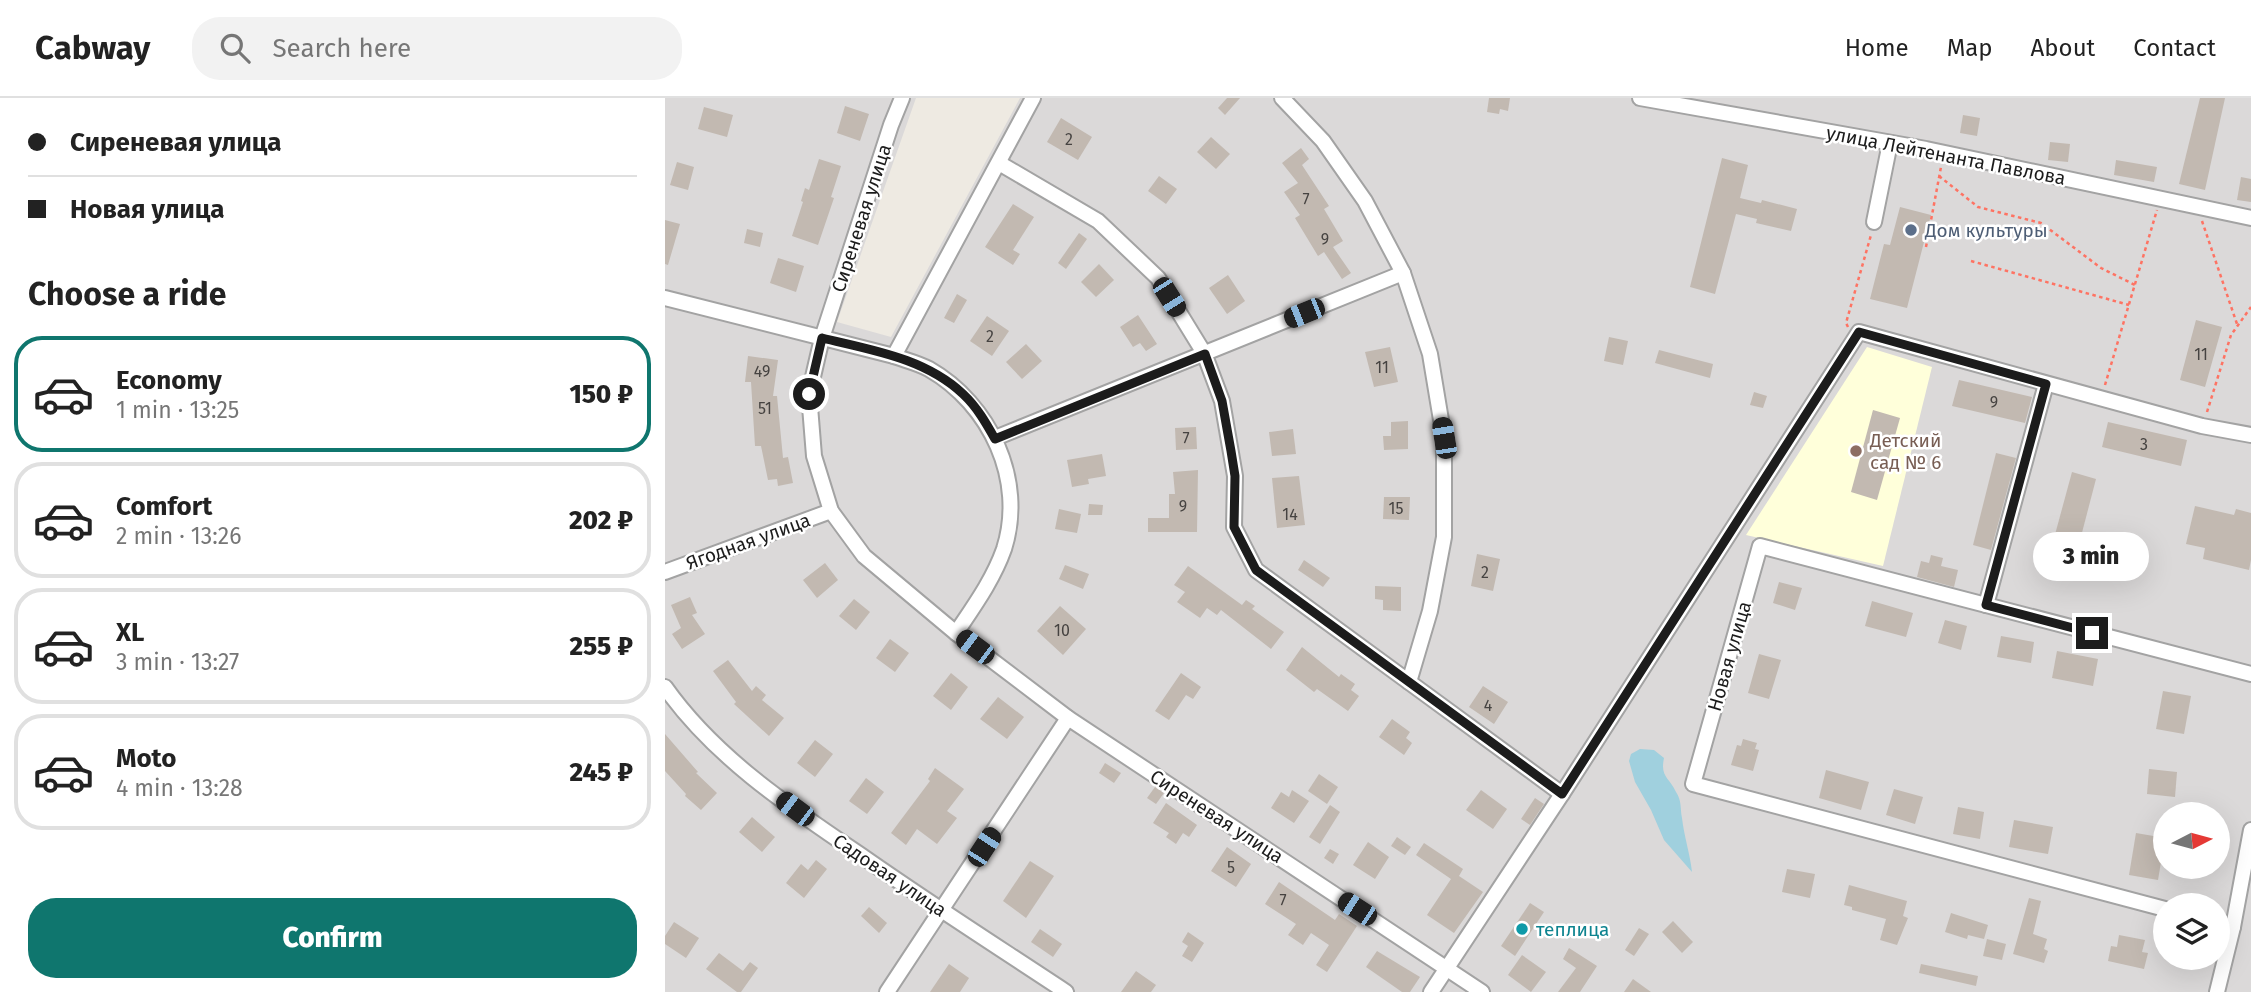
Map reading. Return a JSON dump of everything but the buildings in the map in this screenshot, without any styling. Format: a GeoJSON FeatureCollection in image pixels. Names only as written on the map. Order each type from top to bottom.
{"type":"FeatureCollection","features":[{"type":"Feature","properties":{"kind":"street","name":"Сиреневая улица"},"geometry":{"type":"LineString","coordinates":[[902,98],[822,338],[809,394],[814,456],[831,511],[864,556],[956,633],[1068,718],[1482,992]]}},
{"type":"Feature","properties":{"kind":"street"},"geometry":{"type":"LineString","coordinates":[[894,356],[1033,98]]}},
{"type":"Feature","properties":{"kind":"street"},"geometry":{"type":"LineString","coordinates":[[1282,98],[1323,141],[1366,201],[1403,273],[1430,354],[1444,438],[1444,537],[1430,611],[1409,682]]}},
{"type":"Feature","properties":{"kind":"street","name":"улица Лейтенанта Павлова"},"geometry":{"type":"LineString","coordinates":[[1640,98],[1943,153],[2251,218]]}},
{"type":"Feature","properties":{"kind":"street"},"geometry":{"type":"LineString","coordinates":[[1874,222],[1890,143]]}},
{"type":"Feature","properties":{"kind":"street"},"geometry":{"type":"LineString","coordinates":[[999,163],[1098,221],[1157,278],[1205,354],[1222,401],[1231,451],[1235,476],[1234,527],[1256,570],[1562,794]]}},
{"type":"Feature","properties":{"kind":"street"},"geometry":{"type":"LineString","coordinates":[[995,439],[1403,273]]}},
{"type":"Feature","properties":{"kind":"street"},"geometry":{"type":"LineString","coordinates":[[665,298],[894,356],[928,369],[962,393],[980,413],[995,439],[1006,467],[1010,509],[1004,548],[987,585],[956,633]]}},
{"type":"Feature","properties":{"kind":"street"},"geometry":{"type":"LineString","coordinates":[[1431,992],[1562,794],[1856,335],[2202,426],[2251,435]]}},
{"type":"Feature","properties":{"kind":"street"},"geometry":{"type":"LineString","coordinates":[[1986,605],[2046,384]]}},
{"type":"Feature","properties":{"kind":"street","name":"Ягодная улица"},"geometry":{"type":"LineString","coordinates":[[665,572],[831,511]]}},
{"type":"Feature","properties":{"kind":"street","name":"Новая улица"},"geometry":{"type":"LineString","coordinates":[[2153,906],[1693,784],[1760,546],[2251,674]]}},
{"type":"Feature","properties":{"kind":"street","name":"Садовая улица"},"geometry":{"type":"LineString","coordinates":[[665,687],[714,744],[756,780],[814,824],[1066,992]]}},
{"type":"Feature","properties":{"kind":"street"},"geometry":{"type":"LineString","coordinates":[[887,992],[1068,718]]}},
{"type":"Feature","properties":{"kind":"street"},"geometry":{"type":"LineString","coordinates":[[2219,992],[2249,857],[2251,830]]}},
{"type":"Feature","properties":{"kind":"path"},"geometry":{"type":"LineString","coordinates":[[1926,247],[1943,153]]}},
{"type":"Feature","properties":{"kind":"path"},"geometry":{"type":"LineString","coordinates":[[1939,176],[1977,207],[2041,223],[2101,268],[2135,285]]}},
{"type":"Feature","properties":{"kind":"path"},"geometry":{"type":"LineString","coordinates":[[2101,399],[2160,200]]}},
{"type":"Feature","properties":{"kind":"path"},"geometry":{"type":"LineString","coordinates":[[2198,208],[2238,326]]}},
{"type":"Feature","properties":{"kind":"path"},"geometry":{"type":"LineString","coordinates":[[1856,335],[1846,323],[1874,222]]}},
{"type":"Feature","properties":{"kind":"path"},"geometry":{"type":"LineString","coordinates":[[1971,261],[2129,305]]}},
{"type":"Feature","properties":{"kind":"path"},"geometry":{"type":"LineString","coordinates":[[2202,426],[2231,335],[2251,307]]}},
{"type":"Feature","properties":{"kind":"shaded area"},"geometry":{"type":"Polygon","coordinates":[[[665,98],[916,98],[837,322],[891,337],[1020,98],[2251,98],[2251,992],[665,992],[665,98]]]}},
{"type":"Feature","properties":{"kind":"shaded area","name":"Детский сад № 6"},"geometry":{"type":"Polygon","coordinates":[[[1867,347],[1932,367],[1883,566],[1746,535],[1867,347]]]}},
{"type":"Feature","properties":{"kind":"water"},"geometry":{"type":"Polygon","coordinates":[[[1640,749],[1654,750],[1664,758],[1664,773],[1680,802],[1692,872],[1664,840],[1635,782],[1629,761],[1631,754],[1640,749]]]}},
{"type":"Feature","properties":{"kind":"place","name":"Дом культуры"},"geometry":{"type":"Point","coordinates":[1911,230]}},
{"type":"Feature","properties":{"kind":"place","name":"Детский сад № 6"},"geometry":{"type":"Point","coordinates":[1856,451]}},
{"type":"Feature","properties":{"kind":"place","name":"теплица"},"geometry":{"type":"Point","coordinates":[1522,929]}},
{"type":"Feature","properties":{"kind":"route"},"geometry":{"type":"LineString","coordinates":[[809,394],[822,338],[894,356],[928,369],[962,393],[980,413],[995,439],[1205,354],[1222,401],[1231,451],[1235,476],[1234,527],[1256,570],[1562,794],[1859,332],[2046,384],[1986,605],[2092,633]]}}]}
